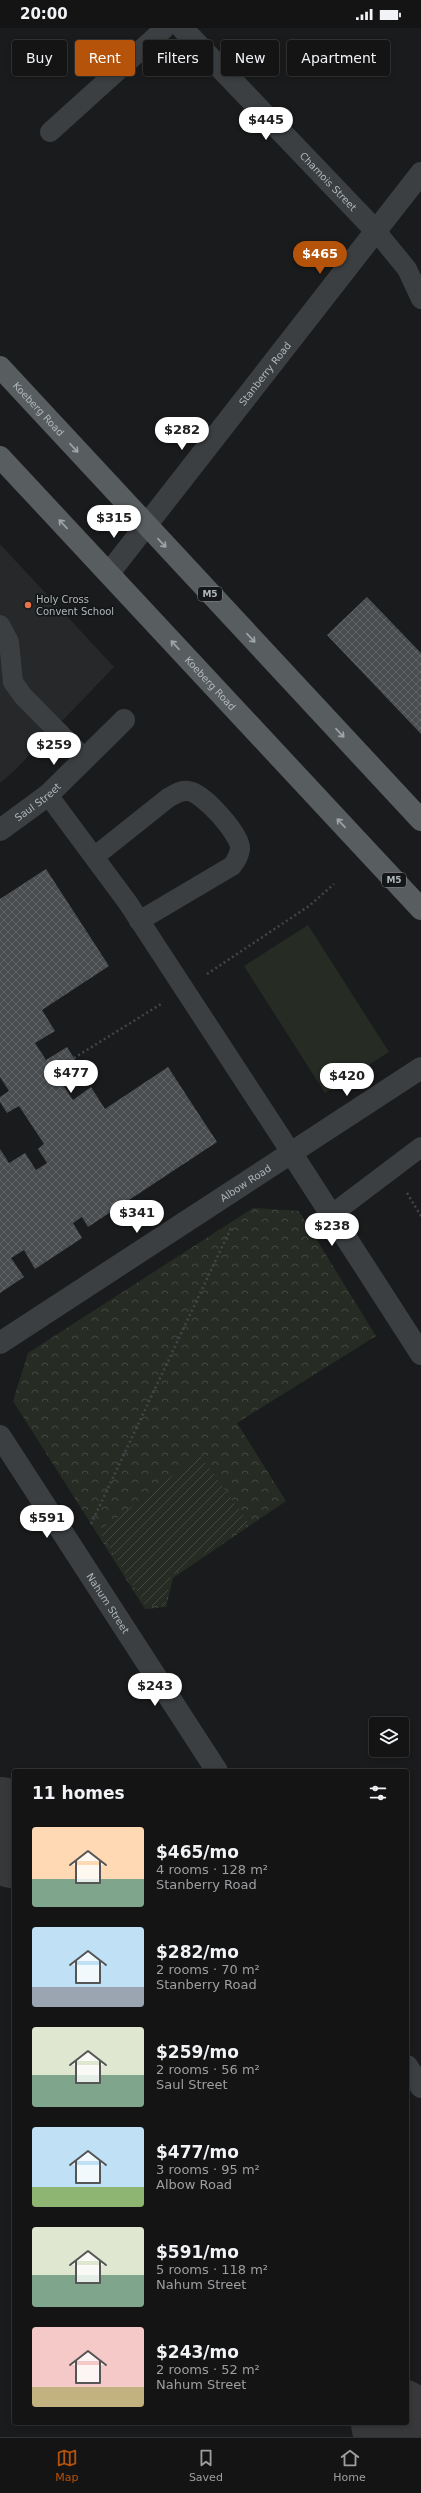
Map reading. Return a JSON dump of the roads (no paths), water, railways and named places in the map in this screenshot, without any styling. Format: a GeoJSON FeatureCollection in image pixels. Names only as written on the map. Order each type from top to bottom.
{"type":"FeatureCollection","features":[{"type":"Feature","properties":{"kind":"main road","name":"Koeberg Road"},"geometry":{"type":"LineString","coordinates":[[0,367],[421,820]]}},
{"type":"Feature","properties":{"kind":"main road","name":"Koeberg Road"},"geometry":{"type":"LineString","coordinates":[[0,457],[421,909]]}},
{"type":"Feature","properties":{"kind":"street","name":"Chamois Street"},"geometry":{"type":"LineString","coordinates":[[182,28],[376,231]]}},
{"type":"Feature","properties":{"kind":"street","name":"Stanberry Road"},"geometry":{"type":"LineString","coordinates":[[109,573],[421,173]]}},
{"type":"Feature","properties":{"kind":"street","name":"Saul Street"},"geometry":{"type":"LineString","coordinates":[[0,830],[48,795],[124,720]]}},
{"type":"Feature","properties":{"kind":"street","name":"Albow Road"},"geometry":{"type":"LineString","coordinates":[[0,1343],[292,1154],[421,1068]]}},
{"type":"Feature","properties":{"kind":"street"},"geometry":{"type":"LineString","coordinates":[[292,1154],[421,1354]]}},
{"type":"Feature","properties":{"kind":"street","name":"Nahum Street"},"geometry":{"type":"LineString","coordinates":[[0,1436],[216,1769]]}},
{"type":"Feature","properties":{"kind":"street"},"geometry":{"type":"LineString","coordinates":[[409,2069],[421,2087]]}},
{"type":"Feature","properties":{"kind":"lane"},"geometry":{"type":"LineString","coordinates":[[50,132],[165,28]]}},
{"type":"Feature","properties":{"kind":"lane"},"geometry":{"type":"LineString","coordinates":[[376,231],[407,269],[421,298]]}},
{"type":"Feature","properties":{"kind":"lane"},"geometry":{"type":"LineString","coordinates":[[0,625],[9,642],[13,682],[23,696],[85,759]]}},
{"type":"Feature","properties":{"kind":"lane"},"geometry":{"type":"LineString","coordinates":[[94,857],[168,798],[180,791],[190,791],[200,796],[213,807],[237,838],[240,848],[238,859],[232,866],[139,921]]}},
{"type":"Feature","properties":{"kind":"lane"},"geometry":{"type":"LineString","coordinates":[[48,795],[139,921],[292,1154]]}},
{"type":"Feature","properties":{"kind":"lane"},"geometry":{"type":"LineString","coordinates":[[331,1215],[421,1147]]}},
{"type":"Feature","properties":{"kind":"place","name":"Holy Cross Convent School"},"geometry":{"type":"Point","coordinates":[28,605]}}]}
